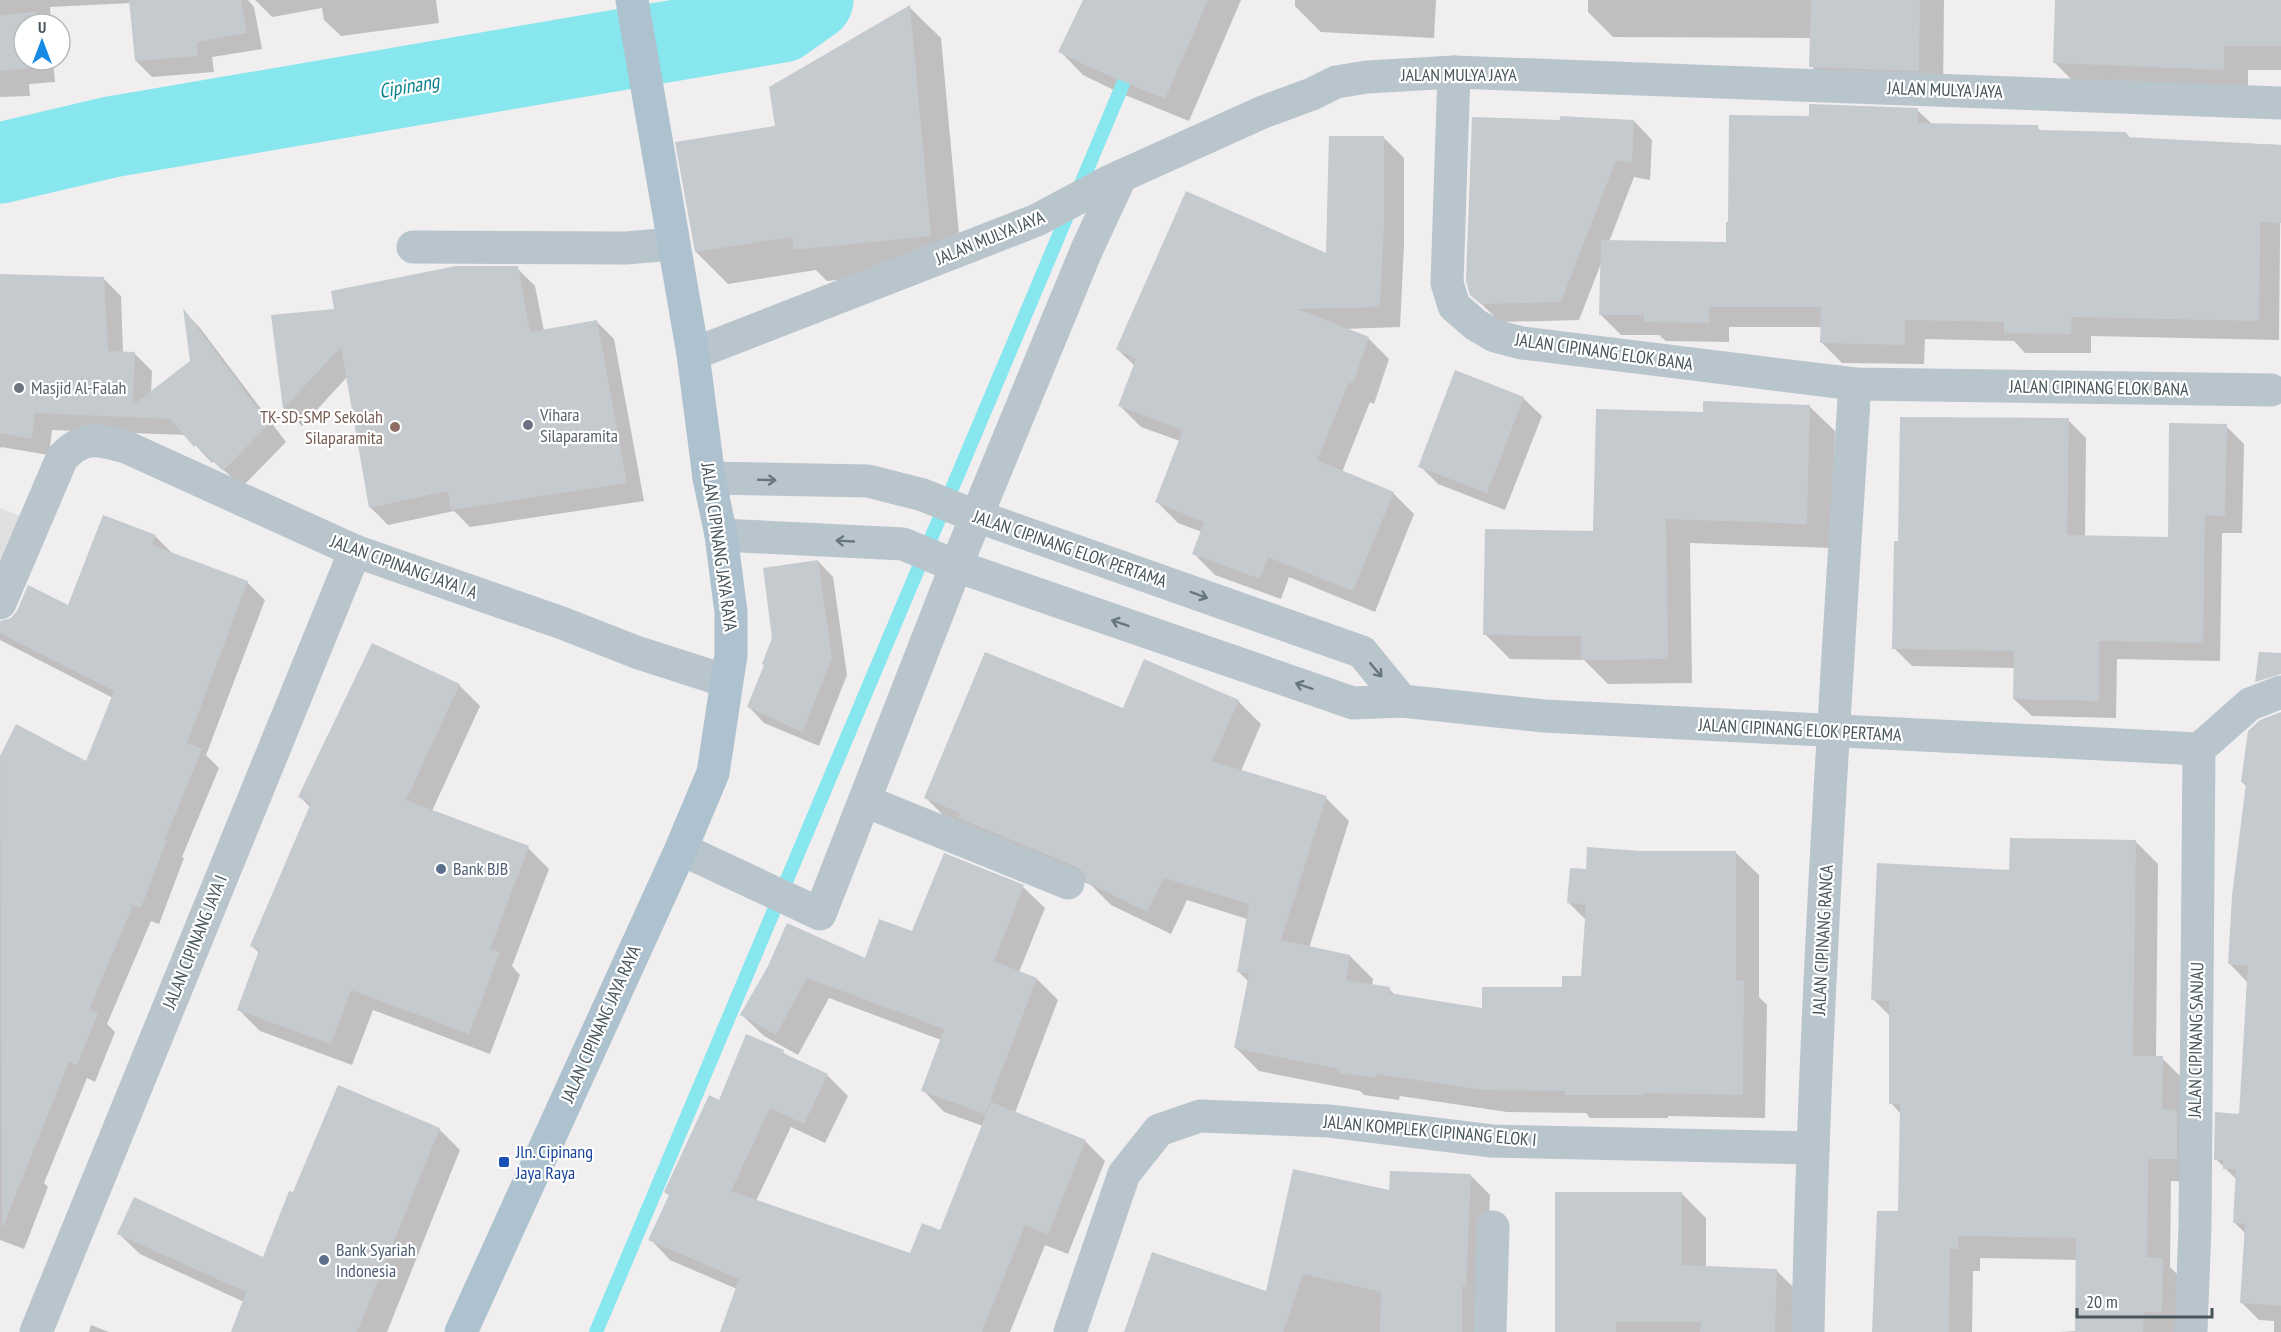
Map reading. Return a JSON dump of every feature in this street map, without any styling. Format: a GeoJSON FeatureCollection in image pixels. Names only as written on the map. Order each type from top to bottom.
{"type":"FeatureCollection","features":[{"type":"Feature","properties":{"kind":"main road","name":"JALAN CIPINANG JAYA RAYA"},"geometry":{"type":"LineString","coordinates":[[461,1332],[681,849],[713,773],[731,655],[731,612],[721,535],[709,478],[693,354],[632,0]]}},
{"type":"Feature","properties":{"kind":"street","name":"JALAN MULYA JAYA"},"geometry":{"type":"LineString","coordinates":[[693,354],[1038,220],[1115,179],[1263,112],[1312,94],[1336,82],[1367,77],[1454,72],[2281,103]]}},
{"type":"Feature","properties":{"kind":"street","name":"JALAN CIPINANG ELOK BANA"},"geometry":{"type":"LineString","coordinates":[[1454,72],[1447,283],[1454,306],[1476,325],[1495,336],[1522,344],[1855,384],[2271,390]]}},
{"type":"Feature","properties":{"kind":"street"},"geometry":{"type":"LineString","coordinates":[[681,849],[820,914],[865,801],[950,563],[1087,249],[1115,179]]}},
{"type":"Feature","properties":{"kind":"street"},"geometry":{"type":"LineString","coordinates":[[413,247],[626,248],[673,244]]}},
{"type":"Feature","properties":{"kind":"street"},"geometry":{"type":"LineString","coordinates":[[1833,732],[1855,384]]}},
{"type":"Feature","properties":{"kind":"street","name":"JALAN CIPINANG JAYA I A"},"geometry":{"type":"LineString","coordinates":[[0,603],[62,458],[74,445],[88,441],[108,442],[126,447],[354,551],[562,623],[636,652],[726,681]]}},
{"type":"Feature","properties":{"kind":"street","name":"JALAN CIPINANG ELOK PERTAMA"},"geometry":{"type":"LineString","coordinates":[[709,478],[868,481],[923,495],[1362,652],[1402,701]]}},
{"type":"Feature","properties":{"kind":"street","name":"JALAN CIPINANG ELOK PERTAMA"},"geometry":{"type":"LineString","coordinates":[[721,535],[903,544],[950,563],[1353,703],[1402,701],[1544,716],[2199,749]]}},
{"type":"Feature","properties":{"kind":"street","name":"JALAN CIPINANG JAYA I"},"geometry":{"type":"LineString","coordinates":[[36,1332],[354,551]]}},
{"type":"Feature","properties":{"kind":"street"},"geometry":{"type":"LineString","coordinates":[[2199,749],[2250,704],[2281,692]]}},
{"type":"Feature","properties":{"kind":"street","name":"JALAN CIPINANG RANCA"},"geometry":{"type":"LineString","coordinates":[[1813,1148],[1833,732]]}},
{"type":"Feature","properties":{"kind":"street","name":"JALAN CIPINANG SANJAU"},"geometry":{"type":"LineString","coordinates":[[2191,1332],[2195,1226],[2199,749]]}},
{"type":"Feature","properties":{"kind":"street"},"geometry":{"type":"LineString","coordinates":[[865,801],[1068,883]]}},
{"type":"Feature","properties":{"kind":"street","name":"JALAN KOMPLEK CIPINANG ELOK I"},"geometry":{"type":"LineString","coordinates":[[1070,1332],[1124,1174],[1159,1130],[1200,1116],[1329,1121],[1492,1141],[1813,1148]]}},
{"type":"Feature","properties":{"kind":"street"},"geometry":{"type":"LineString","coordinates":[[1808,1332],[1813,1148]]}},
{"type":"Feature","properties":{"kind":"street"},"geometry":{"type":"LineString","coordinates":[[1490,1332],[1493,1227]]}},
{"type":"Feature","properties":{"kind":"shaded area"},"geometry":{"type":"Polygon","coordinates":[[[0,508],[23,517],[0,573],[0,508]]]}},
{"type":"Feature","properties":{"kind":"building"},"geometry":{"type":"Polygon","coordinates":[[[129,0],[241,0],[247,33],[197,42],[198,56],[135,61],[129,0]]]}},
{"type":"Feature","properties":{"kind":"building"},"geometry":{"type":"Polygon","coordinates":[[[1083,0],[1208,0],[1165,99],[1058,52],[1083,0]]]}},
{"type":"Feature","properties":{"kind":"building"},"geometry":{"type":"Polygon","coordinates":[[[1811,0],[1920,0],[1919,71],[1809,67],[1811,0]]]}},
{"type":"Feature","properties":{"kind":"building"},"geometry":{"type":"Polygon","coordinates":[[[2055,0],[2281,0],[2281,46],[2224,46],[2224,70],[2053,63],[2055,0]]]}},
{"type":"Feature","properties":{"kind":"building"},"geometry":{"type":"Polygon","coordinates":[[[910,5],[931,236],[794,250],[792,237],[695,252],[675,142],[775,126],[769,87],[910,5]]]}},
{"type":"Feature","properties":{"kind":"building"},"geometry":{"type":"Polygon","coordinates":[[[12,14],[12,70],[0,71],[0,15],[12,14]]]}},
{"type":"Feature","properties":{"kind":"building"},"geometry":{"type":"Polygon","coordinates":[[[1809,104],[1918,108],[1918,123],[2038,125],[2038,130],[2126,132],[2126,137],[2281,145],[2281,223],[2260,222],[2259,321],[2072,317],[2071,334],[2004,333],[2004,322],[1905,320],[1905,345],[1820,343],[1821,307],[1709,307],[1709,323],[1644,322],[1644,315],[1599,315],[1601,240],[1726,242],[1729,115],[1809,116],[1809,104]]]}},
{"type":"Feature","properties":{"kind":"building"},"geometry":{"type":"Polygon","coordinates":[[[1560,116],[1634,120],[1632,163],[1616,160],[1561,302],[1481,304],[1470,295],[1466,281],[1472,117],[1560,120],[1560,116]]]}},
{"type":"Feature","properties":{"kind":"building"},"geometry":{"type":"Polygon","coordinates":[[[1329,136],[1384,136],[1384,223],[1380,307],[1297,309],[1369,337],[1353,384],[1349,382],[1317,460],[1394,492],[1353,591],[1268,557],[1260,579],[1192,554],[1204,522],[1155,502],[1183,430],[1118,406],[1136,359],[1116,349],[1186,191],[1326,253],[1329,136]]]}},
{"type":"Feature","properties":{"kind":"building"},"geometry":{"type":"Polygon","coordinates":[[[456,266],[518,266],[530,332],[597,320],[627,483],[451,510],[448,491],[369,508],[341,347],[283,409],[271,315],[334,309],[331,291],[456,266]]]}},
{"type":"Feature","properties":{"kind":"building"},"geometry":{"type":"Polygon","coordinates":[[[0,274],[104,277],[108,351],[135,352],[133,405],[190,361],[183,308],[269,424],[223,471],[196,445],[194,447],[170,419],[35,413],[32,439],[0,433],[0,274]]]}},
{"type":"Feature","properties":{"kind":"building"},"geometry":{"type":"Polygon","coordinates":[[[1455,370],[1524,397],[1487,493],[1418,467],[1455,370]]]}},
{"type":"Feature","properties":{"kind":"building"},"geometry":{"type":"Polygon","coordinates":[[[1703,401],[1810,405],[1807,524],[1666,519],[1668,659],[1581,660],[1581,636],[1483,635],[1485,529],[1593,531],[1596,409],[1703,412],[1703,401]]]}},
{"type":"Feature","properties":{"kind":"building"},"geometry":{"type":"Polygon","coordinates":[[[1900,417],[2069,418],[2067,535],[2168,537],[2169,423],[2227,424],[2225,516],[2205,515],[2203,643],[2099,641],[2099,701],[2013,699],[2014,651],[1892,649],[1894,541],[1898,541],[1900,417]]]}},
{"type":"Feature","properties":{"kind":"building"},"geometry":{"type":"Polygon","coordinates":[[[103,515],[156,535],[152,545],[248,581],[187,743],[202,749],[165,839],[167,840],[141,908],[133,905],[89,1010],[98,1013],[77,1065],[69,1062],[2,1229],[0,756],[16,724],[86,761],[114,691],[0,633],[0,621],[11,618],[17,611],[28,585],[68,605],[103,515]]]}},
{"type":"Feature","properties":{"kind":"building"},"geometry":{"type":"Polygon","coordinates":[[[818,560],[832,658],[803,732],[747,707],[772,638],[763,568],[818,560]]]}},
{"type":"Feature","properties":{"kind":"building"},"geometry":{"type":"Polygon","coordinates":[[[372,643],[460,684],[406,800],[529,846],[490,949],[500,952],[469,1034],[351,990],[331,1044],[237,1010],[259,950],[250,946],[311,803],[298,797],[372,643]]]}},
{"type":"Feature","properties":{"kind":"building"},"geometry":{"type":"Polygon","coordinates":[[[985,652],[1123,708],[1144,659],[1239,700],[1212,761],[1327,796],[1281,940],[1350,955],[1346,980],[1390,987],[1389,993],[1482,1008],[1482,987],[1562,987],[1562,976],[1581,976],[1586,905],[1567,903],[1570,868],[1586,869],[1587,847],[1641,851],[1736,851],[1736,980],[1744,981],[1743,1095],[1645,1093],[1645,1095],[1565,1095],[1565,1091],[1483,1090],[1377,1074],[1376,1078],[1339,1073],[1340,1069],[1234,1048],[1249,974],[1237,972],[1249,904],[1164,878],[1147,912],[1086,882],[1083,872],[1075,866],[958,818],[960,813],[924,798],[985,652]]]}},
{"type":"Feature","properties":{"kind":"building"},"geometry":{"type":"Polygon","coordinates":[[[2259,652],[2281,653],[2281,674],[2255,682],[2259,652]]]}},
{"type":"Feature","properties":{"kind":"building"},"geometry":{"type":"Polygon","coordinates":[[[2281,712],[2281,1306],[2240,1303],[2245,1224],[2233,1223],[2236,1169],[2223,1169],[2223,1160],[2214,1160],[2215,1112],[2239,1114],[2248,965],[2228,964],[2232,896],[2246,783],[2241,782],[2248,731],[2260,720],[2281,712]]]}},
{"type":"Feature","properties":{"kind":"building"},"geometry":{"type":"Polygon","coordinates":[[[2010,838],[2136,840],[2133,1056],[2163,1056],[2162,1109],[2177,1110],[2177,1159],[2148,1159],[2147,1257],[2163,1258],[2162,1313],[2144,1312],[2143,1332],[2075,1332],[2076,1238],[1958,1236],[1958,1249],[1950,1249],[1949,1332],[1872,1332],[1877,1211],[1898,1211],[1900,1104],[1889,1104],[1889,1001],[1871,1000],[1877,863],[2009,870],[2010,838]]]}},
{"type":"Feature","properties":{"kind":"building"},"geometry":{"type":"Polygon","coordinates":[[[944,853],[1024,885],[994,961],[1037,978],[985,1114],[921,1091],[944,1029],[807,978],[776,1035],[740,1015],[768,966],[787,923],[865,958],[879,919],[912,931],[944,853]]]}},
{"type":"Feature","properties":{"kind":"building"},"geometry":{"type":"Polygon","coordinates":[[[746,1034],[784,1050],[783,1053],[828,1074],[804,1124],[770,1108],[731,1191],[910,1253],[922,1223],[940,1230],[991,1102],[1086,1140],[1048,1235],[1025,1225],[982,1332],[720,1332],[739,1279],[648,1240],[669,1195],[664,1192],[709,1095],[719,1100],[746,1034]]]}},
{"type":"Feature","properties":{"kind":"building"},"geometry":{"type":"Polygon","coordinates":[[[338,1085],[440,1128],[357,1332],[231,1332],[246,1292],[117,1234],[134,1197],[263,1257],[289,1191],[293,1192],[338,1085]]]}},
{"type":"Feature","properties":{"kind":"building"},"geometry":{"type":"Polygon","coordinates":[[[1293,1169],[1389,1190],[1390,1171],[1471,1174],[1466,1287],[1462,1286],[1462,1332],[1380,1332],[1381,1292],[1303,1274],[1283,1332],[1124,1332],[1152,1252],[1266,1291],[1293,1169]]]}},
{"type":"Feature","properties":{"kind":"building"},"geometry":{"type":"Polygon","coordinates":[[[1555,1192],[1682,1192],[1682,1265],[1777,1269],[1775,1332],[1700,1332],[1701,1322],[1616,1322],[1616,1332],[1555,1332],[1555,1192]]]}},
{"type":"Feature","properties":{"kind":"waterway","name":"Cipinang"},"geometry":{"type":"LineString","coordinates":[[0,163],[111,137],[782,22],[813,0]]}},
{"type":"Feature","properties":{"kind":"waterway"},"geometry":{"type":"LineString","coordinates":[[1078,191],[1131,65]]}},
{"type":"Feature","properties":{"kind":"waterway"},"geometry":{"type":"LineString","coordinates":[[596,1332],[1070,209]]}},
{"type":"Feature","properties":{"kind":"place","name":"Masjid Al-Falah"},"geometry":{"type":"Point","coordinates":[19,388]}},
{"type":"Feature","properties":{"kind":"place","name":"Vihara Silaparamita"},"geometry":{"type":"Point","coordinates":[528,425]}},
{"type":"Feature","properties":{"kind":"place","name":"TK-SD-SMP Sekolah Silaparamita"},"geometry":{"type":"Point","coordinates":[395,427]}},
{"type":"Feature","properties":{"kind":"place","name":"Bank BJB"},"geometry":{"type":"Point","coordinates":[441,869]}},
{"type":"Feature","properties":{"kind":"place","name":"Jln. Cipinang Jaya Raya"},"geometry":{"type":"Point","coordinates":[504,1162]}},
{"type":"Feature","properties":{"kind":"place","name":"Bank Syariah Indonesia"},"geometry":{"type":"Point","coordinates":[324,1260]}}]}
